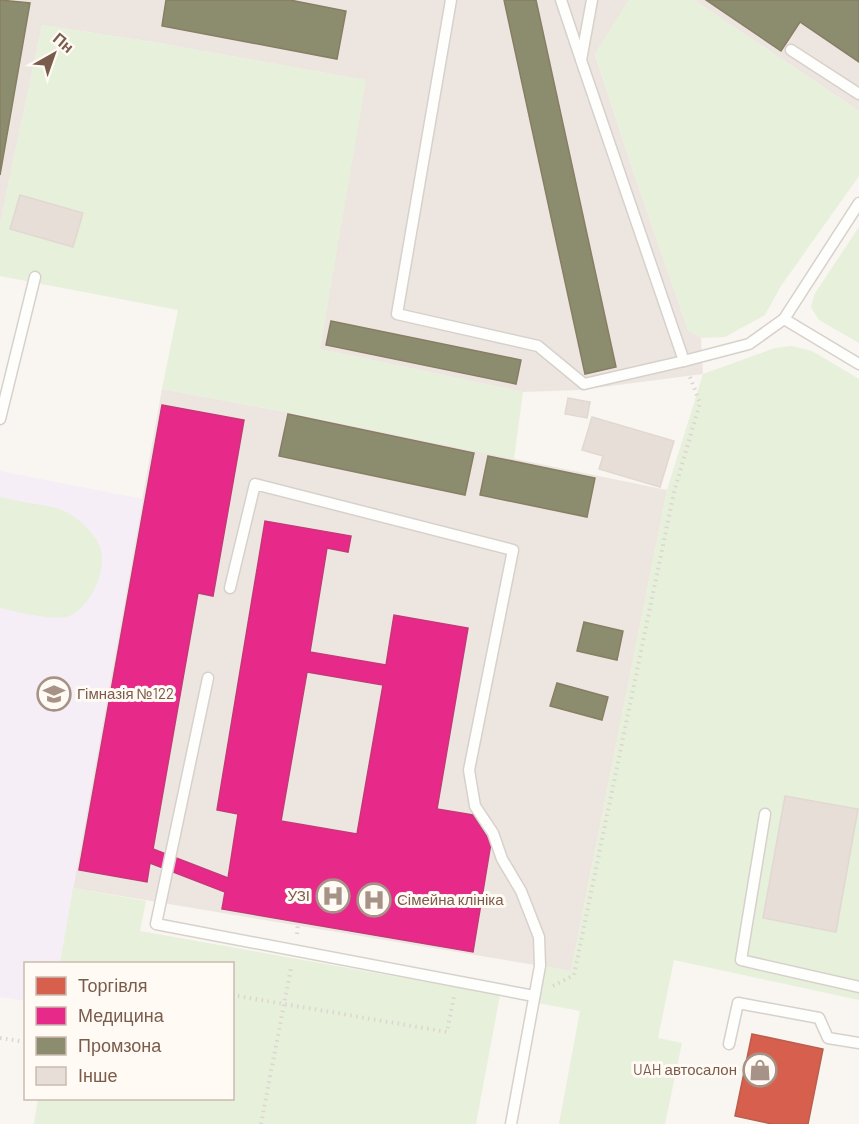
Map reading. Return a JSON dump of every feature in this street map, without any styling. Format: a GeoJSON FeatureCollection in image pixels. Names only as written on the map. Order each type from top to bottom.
{"type":"FeatureCollection","features":[{"type":"Feature","properties":{"kind":"lane"},"geometry":{"type":"LineString","coordinates":[[451,0],[397,314],[538,346],[584,384],[684,361],[749,344],[784,319],[859,203]]}},
{"type":"Feature","properties":{"kind":"lane"},"geometry":{"type":"LineString","coordinates":[[561,0],[684,361]]}},
{"type":"Feature","properties":{"kind":"lane"},"geometry":{"type":"LineString","coordinates":[[581,60],[592,0]]}},
{"type":"Feature","properties":{"kind":"lane"},"geometry":{"type":"LineString","coordinates":[[791,50],[859,94]]}},
{"type":"Feature","properties":{"kind":"lane"},"geometry":{"type":"LineString","coordinates":[[0,419],[35,277]]}},
{"type":"Feature","properties":{"kind":"lane"},"geometry":{"type":"LineString","coordinates":[[784,319],[859,364]]}},
{"type":"Feature","properties":{"kind":"lane"},"geometry":{"type":"LineString","coordinates":[[230,588],[255,484],[513,550],[469,770],[475,806],[494,832],[502,859],[521,891],[539,938],[540,966],[511,1124]]}},
{"type":"Feature","properties":{"kind":"lane"},"geometry":{"type":"LineString","coordinates":[[208,678],[156,924],[534,996]]}},
{"type":"Feature","properties":{"kind":"lane"},"geometry":{"type":"LineString","coordinates":[[765,814],[741,960],[859,987]]}},
{"type":"Feature","properties":{"kind":"lane"},"geometry":{"type":"LineString","coordinates":[[729,1044],[738,1003],[819,1018],[828,1038],[859,1043]]}},
{"type":"Feature","properties":{"kind":"path"},"geometry":{"type":"LineString","coordinates":[[534,996],[574,975],[674,492],[700,403],[684,361]]}},
{"type":"Feature","properties":{"kind":"path"},"geometry":{"type":"LineString","coordinates":[[261,1124],[285,1004],[298,922]]}},
{"type":"Feature","properties":{"kind":"path"},"geometry":{"type":"LineString","coordinates":[[234,995],[447,1032],[456,981]]}},
{"type":"Feature","properties":{"kind":"path"},"geometry":{"type":"LineString","coordinates":[[0,1038],[24,1042]]}},
{"type":"Feature","properties":{"kind":"shaded area"},"geometry":{"type":"Polygon","coordinates":[[[0,0],[629,0],[595,54],[688,330],[701,338],[703,374],[579,390],[523,392],[320,349],[365,80],[153,42],[42,25],[0,224],[0,0]]]}},
{"type":"Feature","properties":{"kind":"shaded area"},"geometry":{"type":"Polygon","coordinates":[[[694,0],[859,0],[859,111],[694,0]]]}},
{"type":"Feature","properties":{"kind":"shaded area"},"geometry":{"type":"Polygon","coordinates":[[[162,389],[667,490],[571,971],[73,888],[162,389]]]}},
{"type":"Feature","properties":{"kind":"shaded area","name":"Гімназія №122"},"geometry":{"type":"Polygon","coordinates":[[[0,471],[143,499],[60,962],[24,962],[24,1001],[0,997],[0,471]]]}},
{"type":"Feature","properties":{"kind":"green space"},"geometry":{"type":"Polygon","coordinates":[[[629,0],[694,0],[859,111],[859,176],[781,286],[765,315],[725,337],[701,338],[688,330],[595,53],[629,0]]]}},
{"type":"Feature","properties":{"kind":"green space"},"geometry":{"type":"Polygon","coordinates":[[[42,25],[153,42],[366,80],[320,349],[523,392],[514,459],[162,389],[178,310],[0,276],[0,224],[42,25]]]}},
{"type":"Feature","properties":{"kind":"green space"},"geometry":{"type":"Polygon","coordinates":[[[859,227],[859,343],[819,320],[811,307],[814,295],[859,227]]]}},
{"type":"Feature","properties":{"kind":"green space"},"geometry":{"type":"Polygon","coordinates":[[[791,346],[812,351],[859,379],[859,1000],[674,960],[658,1038],[682,1043],[665,1124],[559,1124],[580,1011],[533,1002],[540,966],[571,971],[667,490],[703,374],[775,348],[791,346]]]}},
{"type":"Feature","properties":{"kind":"green space"},"geometry":{"type":"Polygon","coordinates":[[[0,497],[53,507],[72,515],[84,525],[99,544],[102,562],[98,581],[92,593],[75,613],[69,616],[53,617],[0,608],[0,497]]]}},
{"type":"Feature","properties":{"kind":"green space"},"geometry":{"type":"Polygon","coordinates":[[[73,888],[146,901],[140,931],[500,995],[476,1124],[34,1124],[38,1100],[234,1100],[234,962],[60,962],[73,888]]]}},
{"type":"Feature","properties":{"kind":"building: Торгівля"},"geometry":{"type":"Polygon","coordinates":[[[752,1034],[823,1049],[808,1124],[772,1124],[735,1116],[752,1034]]]}},
{"type":"Feature","properties":{"kind":"building: Медицина"},"geometry":{"type":"Polygon","coordinates":[[[162,405],[244,420],[213,596],[198,593],[153,849],[228,878],[238,814],[217,810],[265,521],[351,536],[348,552],[327,548],[310,652],[386,665],[394,615],[468,628],[437,809],[473,815],[491,843],[473,952],[222,909],[225,892],[150,863],[147,882],[79,870],[162,405]],[[307,672],[281,821],[357,834],[383,685],[307,672]]]}},
{"type":"Feature","properties":{"kind":"building: Промзона"},"geometry":{"type":"Polygon","coordinates":[[[0,0],[30,3],[0,175],[0,0]]]}},
{"type":"Feature","properties":{"kind":"building: Промзона"},"geometry":{"type":"Polygon","coordinates":[[[166,0],[290,0],[346,11],[337,59],[162,26],[166,0]]]}},
{"type":"Feature","properties":{"kind":"building: Промзона"},"geometry":{"type":"Polygon","coordinates":[[[504,0],[536,0],[616,367],[585,374],[504,0]]]}},
{"type":"Feature","properties":{"kind":"building: Промзона"},"geometry":{"type":"Polygon","coordinates":[[[706,0],[859,0],[859,62],[800,22],[781,51],[706,0]]]}},
{"type":"Feature","properties":{"kind":"building: Промзона"},"geometry":{"type":"Polygon","coordinates":[[[331,321],[521,360],[516,384],[326,345],[331,321]]]}},
{"type":"Feature","properties":{"kind":"building: Промзона"},"geometry":{"type":"Polygon","coordinates":[[[288,414],[474,453],[465,495],[279,456],[288,414]]]}},
{"type":"Feature","properties":{"kind":"building: Промзона"},"geometry":{"type":"Polygon","coordinates":[[[488,456],[595,478],[587,517],[480,495],[488,456]]]}},
{"type":"Feature","properties":{"kind":"building: Промзона"},"geometry":{"type":"Polygon","coordinates":[[[584,622],[623,631],[617,660],[577,651],[584,622]]]}},
{"type":"Feature","properties":{"kind":"building: Промзона"},"geometry":{"type":"Polygon","coordinates":[[[557,683],[608,697],[602,720],[550,706],[557,683]]]}},
{"type":"Feature","properties":{"kind":"building: Інше"},"geometry":{"type":"Polygon","coordinates":[[[20,195],[83,213],[73,247],[10,229],[20,195]]]}},
{"type":"Feature","properties":{"kind":"building: Інше"},"geometry":{"type":"Polygon","coordinates":[[[568,398],[590,402],[587,418],[565,414],[568,398]]]}},
{"type":"Feature","properties":{"kind":"building: Інше"},"geometry":{"type":"Polygon","coordinates":[[[592,417],[674,441],[660,487],[599,469],[603,456],[582,450],[592,417]]]}},
{"type":"Feature","properties":{"kind":"building: Інше"},"geometry":{"type":"Polygon","coordinates":[[[785,796],[858,809],[836,932],[763,918],[785,796]]]}},
{"type":"Feature","properties":{"kind":"place","name":"Гімназія №122"},"geometry":{"type":"Point","coordinates":[54,694]}},
{"type":"Feature","properties":{"kind":"place","name":"УЗІ"},"geometry":{"type":"Point","coordinates":[333,896]}},
{"type":"Feature","properties":{"kind":"place","name":"Сімейна клініка"},"geometry":{"type":"Point","coordinates":[374,900]}},
{"type":"Feature","properties":{"kind":"place","name":"UAH автосалон"},"geometry":{"type":"Point","coordinates":[760,1070]}}]}
